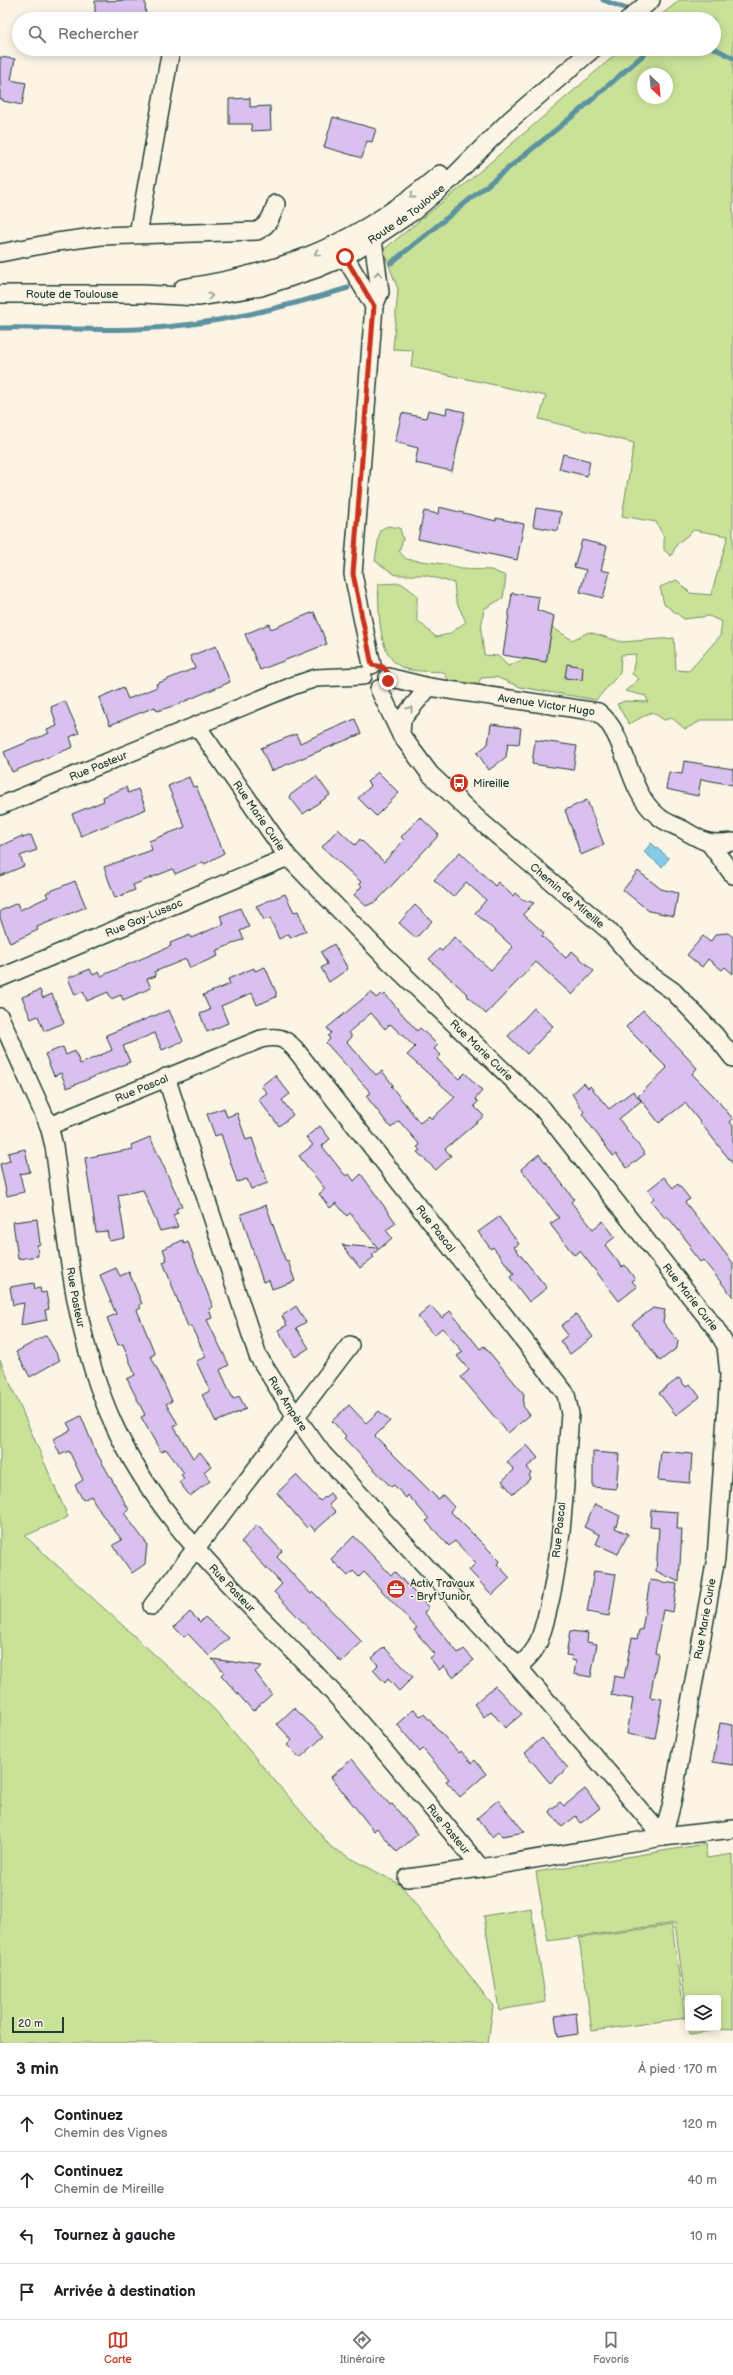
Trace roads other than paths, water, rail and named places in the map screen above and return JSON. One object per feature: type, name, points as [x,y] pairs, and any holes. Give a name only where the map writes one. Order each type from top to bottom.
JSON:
[{"type":"street","points":[[637,12],[652,0]]},
{"type":"street","points":[[138,234],[170,56]]},
{"type":"street","name":"Route de Toulouse","points":[[0,294],[143,294],[198,297],[231,294],[292,279],[345,257],[370,242],[414,211],[510,120],[586,56]]},
{"type":"street","name":"Route de Toulouse","points":[[143,294],[243,277],[305,258],[352,237],[402,203],[460,156],[510,120]]},
{"type":"street","points":[[0,253],[57,242],[138,234],[257,231],[265,227],[272,218],[276,204]]},
{"type":"street","points":[[196,726],[295,685],[316,678],[368,671],[383,667],[384,683],[368,687],[368,671],[353,574],[374,306],[380,292],[377,262],[370,242],[352,237],[345,257],[374,306]]},
{"type":"street","name":"Avenue Victor Hugo","points":[[384,683],[429,687],[598,712],[606,718],[612,728],[636,786],[645,802],[658,817],[710,844]]},
{"type":"street","name":"Chemin de Mireille","points":[[384,683],[401,735],[421,764],[436,780],[485,825],[608,930],[643,970],[673,991],[715,1035],[733,1058]]},
{"type":"street","points":[[401,735],[402,719],[429,687]]},
{"type":"street","name":"Rue Pasteur","points":[[0,806],[196,726]]},
{"type":"street","name":"Rue Marie Curie","points":[[196,726],[288,857],[384,956],[542,1108],[716,1329],[726,1346],[729,1375],[716,1558],[672,1803],[663,1837]]},
{"type":"street","points":[[710,844],[733,842]]},
{"type":"street","points":[[710,844],[733,875]]},
{"type":"street","name":"Rue Gay-Lussac","points":[[0,978],[288,857]]},
{"type":"street","name":"Rue Pasteur","points":[[0,1017],[49,1126],[54,1146],[80,1321],[91,1366],[115,1427],[130,1454],[164,1507],[194,1548],[328,1687],[481,1868]]},
{"type":"street","name":"Rue Pascal","points":[[49,1126],[261,1039],[275,1036],[286,1040],[566,1394],[570,1414],[553,1579],[540,1639],[530,1656],[518,1667]]},
{"type":"street","name":"Rue Ampère","points":[[166,1077],[258,1356],[296,1417],[322,1453],[518,1667]]},
{"type":"street","points":[[152,1606],[194,1548],[350,1345]]},
{"type":"street","points":[[518,1667],[663,1837]]},
{"type":"street","points":[[407,1878],[481,1868],[663,1837],[733,1829]]},
{"type":"water","points":[[651,843],[669,858],[662,867],[644,852]]},
{"type":"waterway","points":[[603,0],[632,11]]},
{"type":"waterway","points":[[721,52],[733,58]]},
{"type":"waterway","points":[[391,263],[579,111],[642,56]]},
{"type":"waterway","points":[[0,328],[137,329],[191,324],[244,315],[296,303],[348,288]]},
{"type":"place","name":"Mireille","points":[[459,783]]},
{"type":"place","name":"Activ Travaux - Bryf Junior","points":[[396,1589]]}]
